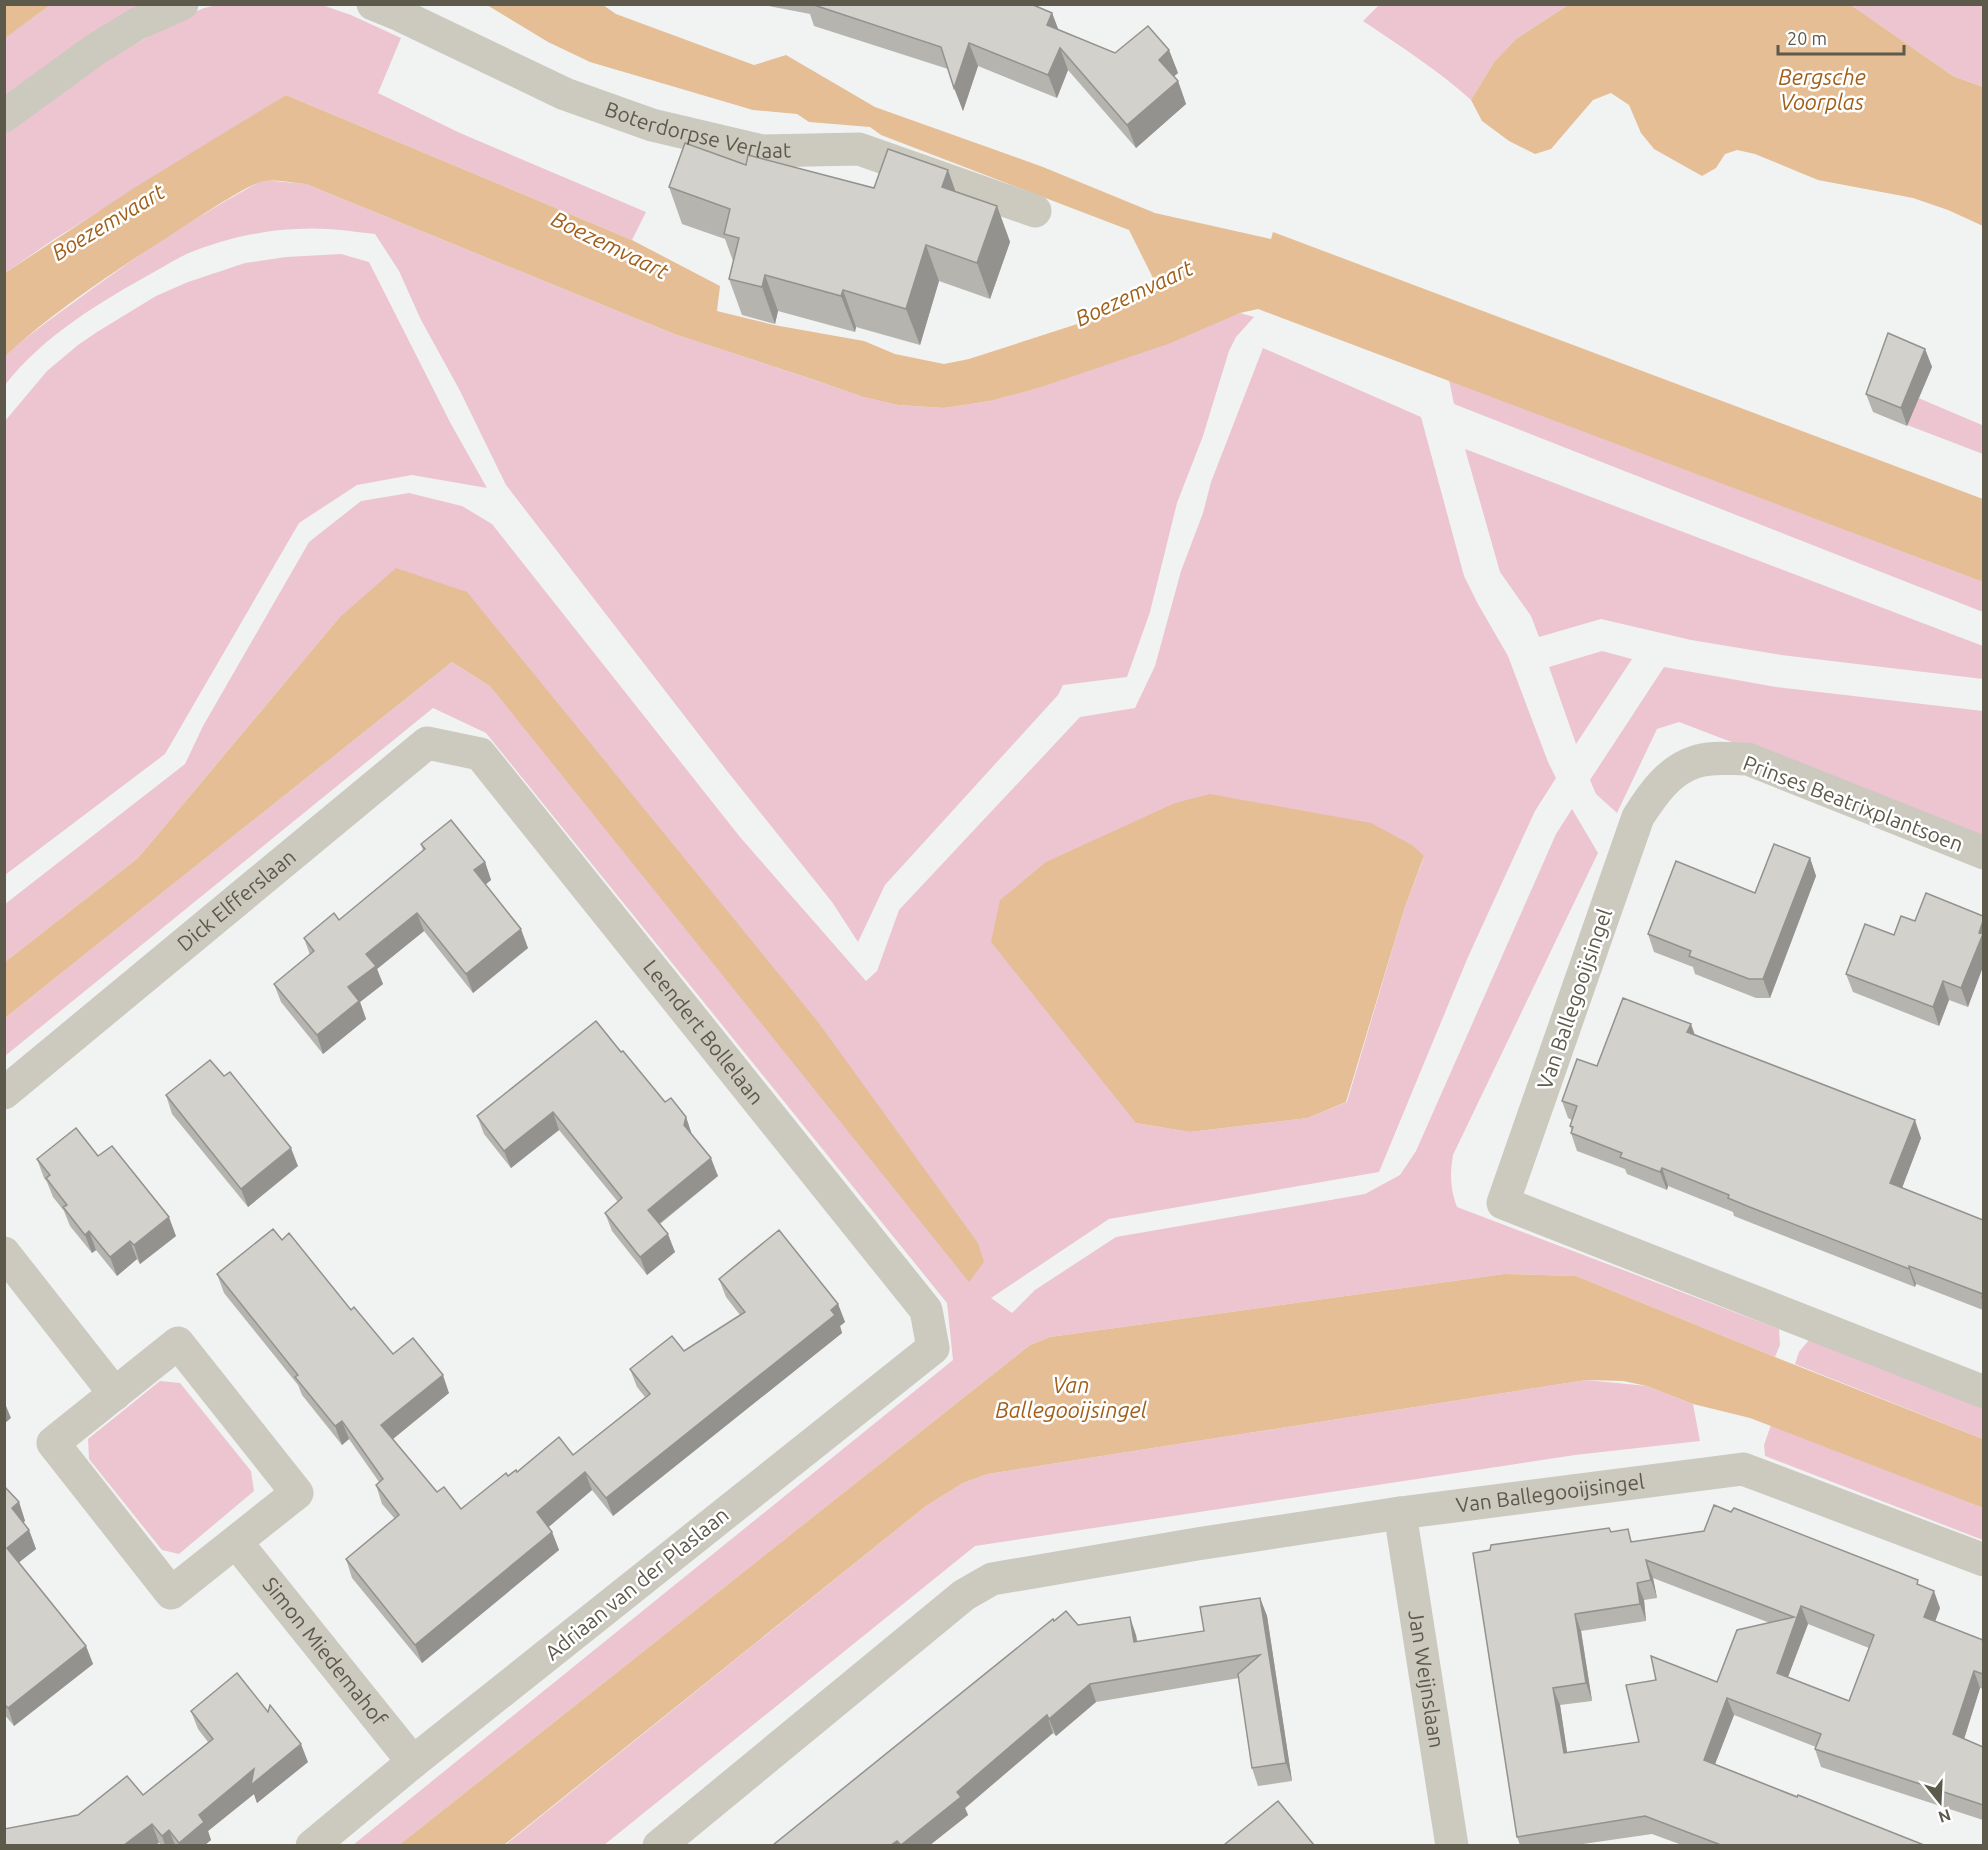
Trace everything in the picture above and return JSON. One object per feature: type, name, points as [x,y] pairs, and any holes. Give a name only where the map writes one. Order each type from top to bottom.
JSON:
[{"type":"street","points":[[4,116],[96,49],[137,24],[182,4]]},
{"type":"street","name":"Boterdorpse Verlaat","points":[[373,4],[565,94],[652,125],[762,151],[859,149],[1035,211]]},
{"type":"street","name":"Dick Elfferslaan","points":[[4,1093],[427,743],[480,754]]},
{"type":"street","name":"Leendert Bollelaan","points":[[480,754],[926,1310]]},
{"type":"street","name":"Prinses Beatrixplantsoen","points":[[1638,817],[1653,793],[1672,775],[1695,762],[1748,759],[1983,853]]},
{"type":"street","name":"Van Ballegooijsingel","points":[[1638,817],[1503,1203],[1983,1392]]},
{"type":"street","points":[[4,1253],[115,1394]]},
{"type":"street","name":"Adriaan van der Plaslaan","points":[[312,1845],[933,1348],[926,1310]]},
{"type":"street","points":[[178,1344],[297,1493],[236,1542],[171,1593],[53,1443],[178,1344]]},
{"type":"street","name":"Van Ballegooijsingel","points":[[659,1845],[964,1595],[992,1579],[1197,1544],[1400,1513],[1743,1469],[1983,1560]]},
{"type":"street","name":"Jan Weijnslaan","points":[[1400,1513],[1452,1845]]},
{"type":"street","name":"Simon Miedemahof","points":[[236,1542],[413,1762]]},
{"type":"shaded area","points":[[221,4],[322,5],[351,15],[401,38],[378,93],[460,133],[646,212],[632,240],[286,95],[53,240],[5,273],[4,126],[46,95],[183,17]]},
{"type":"shaded area","points":[[50,5],[144,5],[5,100],[4,38]]},
{"type":"shaded area","points":[[1379,5],[1568,5],[1516,39],[1494,62],[1471,100],[1432,68],[1363,21]]},
{"type":"shaded area","points":[[1846,5],[1983,5],[1983,87],[1953,76],[1854,7]]},
{"type":"shaded area","points":[[263,180],[306,184],[674,334],[863,397],[898,405],[944,408],[990,401],[1032,390],[1240,313],[1254,317],[1236,337],[1229,351],[1203,436],[1177,503],[1150,612],[1127,677],[1063,685],[1058,695],[885,885],[858,942],[832,902],[727,771],[506,485],[459,389],[421,320],[399,271],[375,234],[326,229],[284,230],[231,239],[189,253],[113,295],[74,321],[37,351],[5,385],[4,356],[22,341],[145,252],[215,207]]},
{"type":"shaded area","points":[[341,254],[369,262],[451,424],[487,488],[412,475],[357,485],[299,523],[165,754],[5,875],[5,421],[47,371],[78,345],[156,296],[188,282],[245,263],[286,257]]},
{"type":"shaded area","points":[[1263,348],[1421,417],[1464,576],[1508,656],[1556,778],[1535,811],[1468,957],[1379,1172],[1109,1219],[991,1298],[1012,1313],[1035,1290],[1116,1237],[1365,1194],[1400,1175],[1416,1151],[1556,834],[1572,809],[1598,853],[1453,1155],[1451,1181],[1457,1207],[1779,1329],[1780,1345],[1775,1357],[1576,1276],[1504,1274],[1050,1337],[1030,1345],[399,1845],[353,1845],[953,1360],[947,1303],[486,733],[433,708],[5,1056],[5,1018],[452,662],[491,687],[467,592],[339,618],[138,858],[5,962],[5,904],[185,764],[203,726],[309,542],[361,501],[409,493],[462,506],[492,524],[740,837],[866,981],[877,971],[899,910],[1080,717],[1135,708],[1155,666],[1181,571],[1203,513],[1211,482]],"holes":[[[1424,857],[1405,907],[1347,1102],[1308,1118],[1190,1132],[1136,1123]]]},
{"type":"shaded area","points":[[1449,380],[1983,582],[1983,612],[1454,404]]},
{"type":"shaded area","points":[[1909,394],[1982,425],[1983,423],[1983,454],[1881,415]]},
{"type":"shaded area","points":[[1465,449],[1983,646],[1983,679],[1781,655],[1691,640],[1601,619],[1539,637],[1531,616],[1500,572]]},
{"type":"shaded area","points":[[1602,651],[1632,659],[1576,744],[1549,667]]},
{"type":"shaded area","points":[[1664,667],[1776,687],[1983,711],[1983,838],[1679,722],[1657,729],[1617,813],[1596,794],[1590,780]]},
{"type":"shaded area","points":[[1809,1340],[1983,1408],[1983,1439],[1795,1364],[1799,1352]]},
{"type":"shaded area","points":[[1586,1380],[1647,1386],[1693,1404],[1700,1441],[1575,1455],[975,1546],[604,1845],[504,1846],[926,1506],[963,1483],[988,1474]]},
{"type":"shaded area","points":[[160,1381],[180,1383],[251,1471],[254,1491],[179,1554],[162,1550],[89,1459],[88,1439]]},
{"type":"shaded area","points":[[1771,1425],[1983,1508],[1983,1540],[1765,1456],[1764,1445]]},
{"type":"water","points":[[5,4],[50,4],[50,5],[5,38]]},
{"type":"water","name":"Bergsche Voorplas","points":[[1846,4],[1854,7],[1953,76],[1983,87],[1983,226],[1948,210],[1913,198],[1818,180],[1755,154],[1737,150],[1725,154],[1716,168],[1702,176],[1654,149],[1641,133],[1629,105],[1611,93],[1593,100],[1551,149],[1535,154],[1509,141],[1482,121],[1471,100],[1494,62],[1516,39],[1568,5]]},
{"type":"water","name":"Boezemvaart","points":[[487,5],[603,5],[616,14],[754,65],[786,55],[875,107],[1043,167],[1155,213],[1271,239],[1273,232],[1983,499],[1983,582],[1258,309],[1240,313],[1168,344],[1032,390],[990,401],[944,408],[898,405],[863,397],[674,334],[306,184],[286,181],[259,183],[221,203],[98,283],[50,318],[5,356],[5,273],[134,188],[286,95],[632,240],[720,286],[717,311],[774,325],[864,341],[895,354],[944,364],[969,359],[1099,317],[1159,290],[1129,230],[881,135],[870,127],[809,122],[797,114],[753,110],[590,62],[548,42]]},
{"type":"water","points":[[396,568],[467,592],[818,1022],[978,1243],[984,1262],[969,1282],[491,687],[452,662],[5,1018],[5,962],[138,858],[339,618]]},
{"type":"water","points":[[1210,794],[1371,823],[1412,845],[1424,856],[1405,907],[1346,1102],[1308,1118],[1190,1132],[1136,1123],[991,942],[1000,900],[1046,862],[1175,803]]},
{"type":"water","name":"Van Ballegooijsingel","points":[[1504,1274],[1576,1276],[1983,1439],[1983,1508],[1750,1418],[1693,1404],[1647,1386],[1623,1381],[1586,1380],[988,1474],[963,1483],[926,1506],[504,1845],[399,1845],[1030,1345],[1050,1337]]},
{"type":"building","points":[[811,4],[1031,4],[1052,13],[1047,25],[1115,53],[1148,26],[1169,50],[1159,60],[1178,81],[1127,125],[1060,48],[1048,75],[969,43],[954,88],[941,47]]},
{"type":"building","points":[[685,143],[746,165],[748,155],[874,188],[888,149],[948,170],[942,187],[997,206],[977,263],[926,245],[906,309],[843,290],[841,296],[765,275],[762,287],[729,279],[739,238],[724,234],[730,209],[669,187]]},
{"type":"building","points":[[1888,333],[1925,349],[1901,408],[1866,394]]},
{"type":"building","points":[[451,820],[485,862],[474,870],[521,929],[466,974],[417,913],[366,954],[376,966],[348,987],[359,1001],[317,1035],[274,984],[314,951],[304,938],[334,913],[339,920],[425,849],[421,844]]},
{"type":"building","points":[[1774,844],[1810,858],[1763,979],[1749,979],[1689,956],[1691,951],[1648,934],[1676,861],[1755,893]]},
{"type":"building","points":[[1926,893],[1983,916],[1979,933],[1983,934],[1961,988],[1943,981],[1933,1007],[1846,974],[1865,924],[1894,935],[1901,916],[1915,921]]},
{"type":"building","points":[[1623,998],[1691,1024],[1687,1032],[1915,1120],[1890,1183],[1983,1220],[1983,1294],[1909,1266],[1909,1269],[1747,1206],[1728,1198],[1729,1195],[1662,1168],[1660,1172],[1620,1157],[1622,1153],[1571,1133],[1573,1127],[1570,1126],[1577,1106],[1562,1101],[1577,1059],[1597,1066]]},
{"type":"building","points":[[596,1021],[665,1102],[671,1098],[686,1117],[684,1125],[711,1158],[648,1210],[668,1234],[640,1257],[605,1213],[622,1198],[553,1112],[504,1151],[477,1116]]},
{"type":"building","points":[[210,1060],[224,1076],[230,1072],[291,1148],[241,1189],[166,1095]]},
{"type":"building","points":[[76,1128],[98,1156],[112,1146],[169,1217],[134,1245],[130,1241],[110,1257],[89,1231],[85,1235],[63,1207],[67,1205],[46,1178],[50,1175],[37,1159]]},
{"type":"building","points":[[273,1229],[282,1240],[289,1233],[351,1310],[354,1307],[393,1354],[413,1338],[443,1375],[381,1425],[437,1492],[444,1487],[461,1509],[506,1473],[508,1476],[516,1470],[517,1472],[559,1437],[573,1455],[650,1394],[630,1369],[672,1336],[684,1351],[745,1312],[719,1279],[779,1230],[838,1304],[831,1310],[835,1315],[606,1498],[585,1472],[537,1512],[552,1532],[415,1645],[346,1559],[399,1515],[376,1485],[383,1479],[342,1421],[335,1426],[295,1377],[298,1375],[217,1274]]},
{"type":"building","points":[[4,1486],[19,1502],[12,1508],[29,1530],[7,1548],[86,1646],[8,1708],[4,1704]]},
{"type":"building","points":[[1714,1505],[1731,1512],[1734,1508],[1918,1580],[1917,1584],[1934,1591],[1924,1617],[1983,1640],[1983,1674],[1974,1671],[1953,1734],[1983,1747],[1983,1805],[1815,1749],[1821,1734],[1727,1698],[1704,1760],[1924,1845],[1721,1845],[1645,1816],[1517,1837],[1473,1553],[1490,1550],[1491,1545],[1609,1528],[1611,1532],[1628,1529],[1631,1542],[1704,1531]],"holes":[[[1646,1560],[1794,1617],[1737,1630],[1717,1682],[1651,1656],[1656,1680],[1626,1685],[1639,1742],[1564,1753],[1553,1688],[1586,1683],[1575,1614],[1640,1604],[1637,1583],[1651,1580]],[[1801,1606],[1874,1635],[1849,1701],[1777,1673]]]},
{"type":"building","points":[[1260,1598],[1286,1763],[1252,1768],[1238,1674],[1260,1655],[1090,1684],[1049,1719],[1047,1715],[957,1792],[961,1797],[901,1845],[897,1841],[891,1845],[773,1845],[1053,1619],[1054,1621],[1066,1611],[1078,1625],[1130,1617],[1134,1642],[1204,1631],[1200,1607]]},
{"type":"building","points":[[237,1673],[268,1712],[270,1705],[301,1744],[251,1785],[254,1769],[199,1815],[204,1822],[179,1843],[169,1830],[162,1836],[152,1824],[124,1845],[4,1845],[4,1829],[78,1815],[127,1776],[143,1795],[213,1739],[191,1711]]},
{"type":"building","points":[[1278,1801],[1314,1845],[1224,1845]]}]
